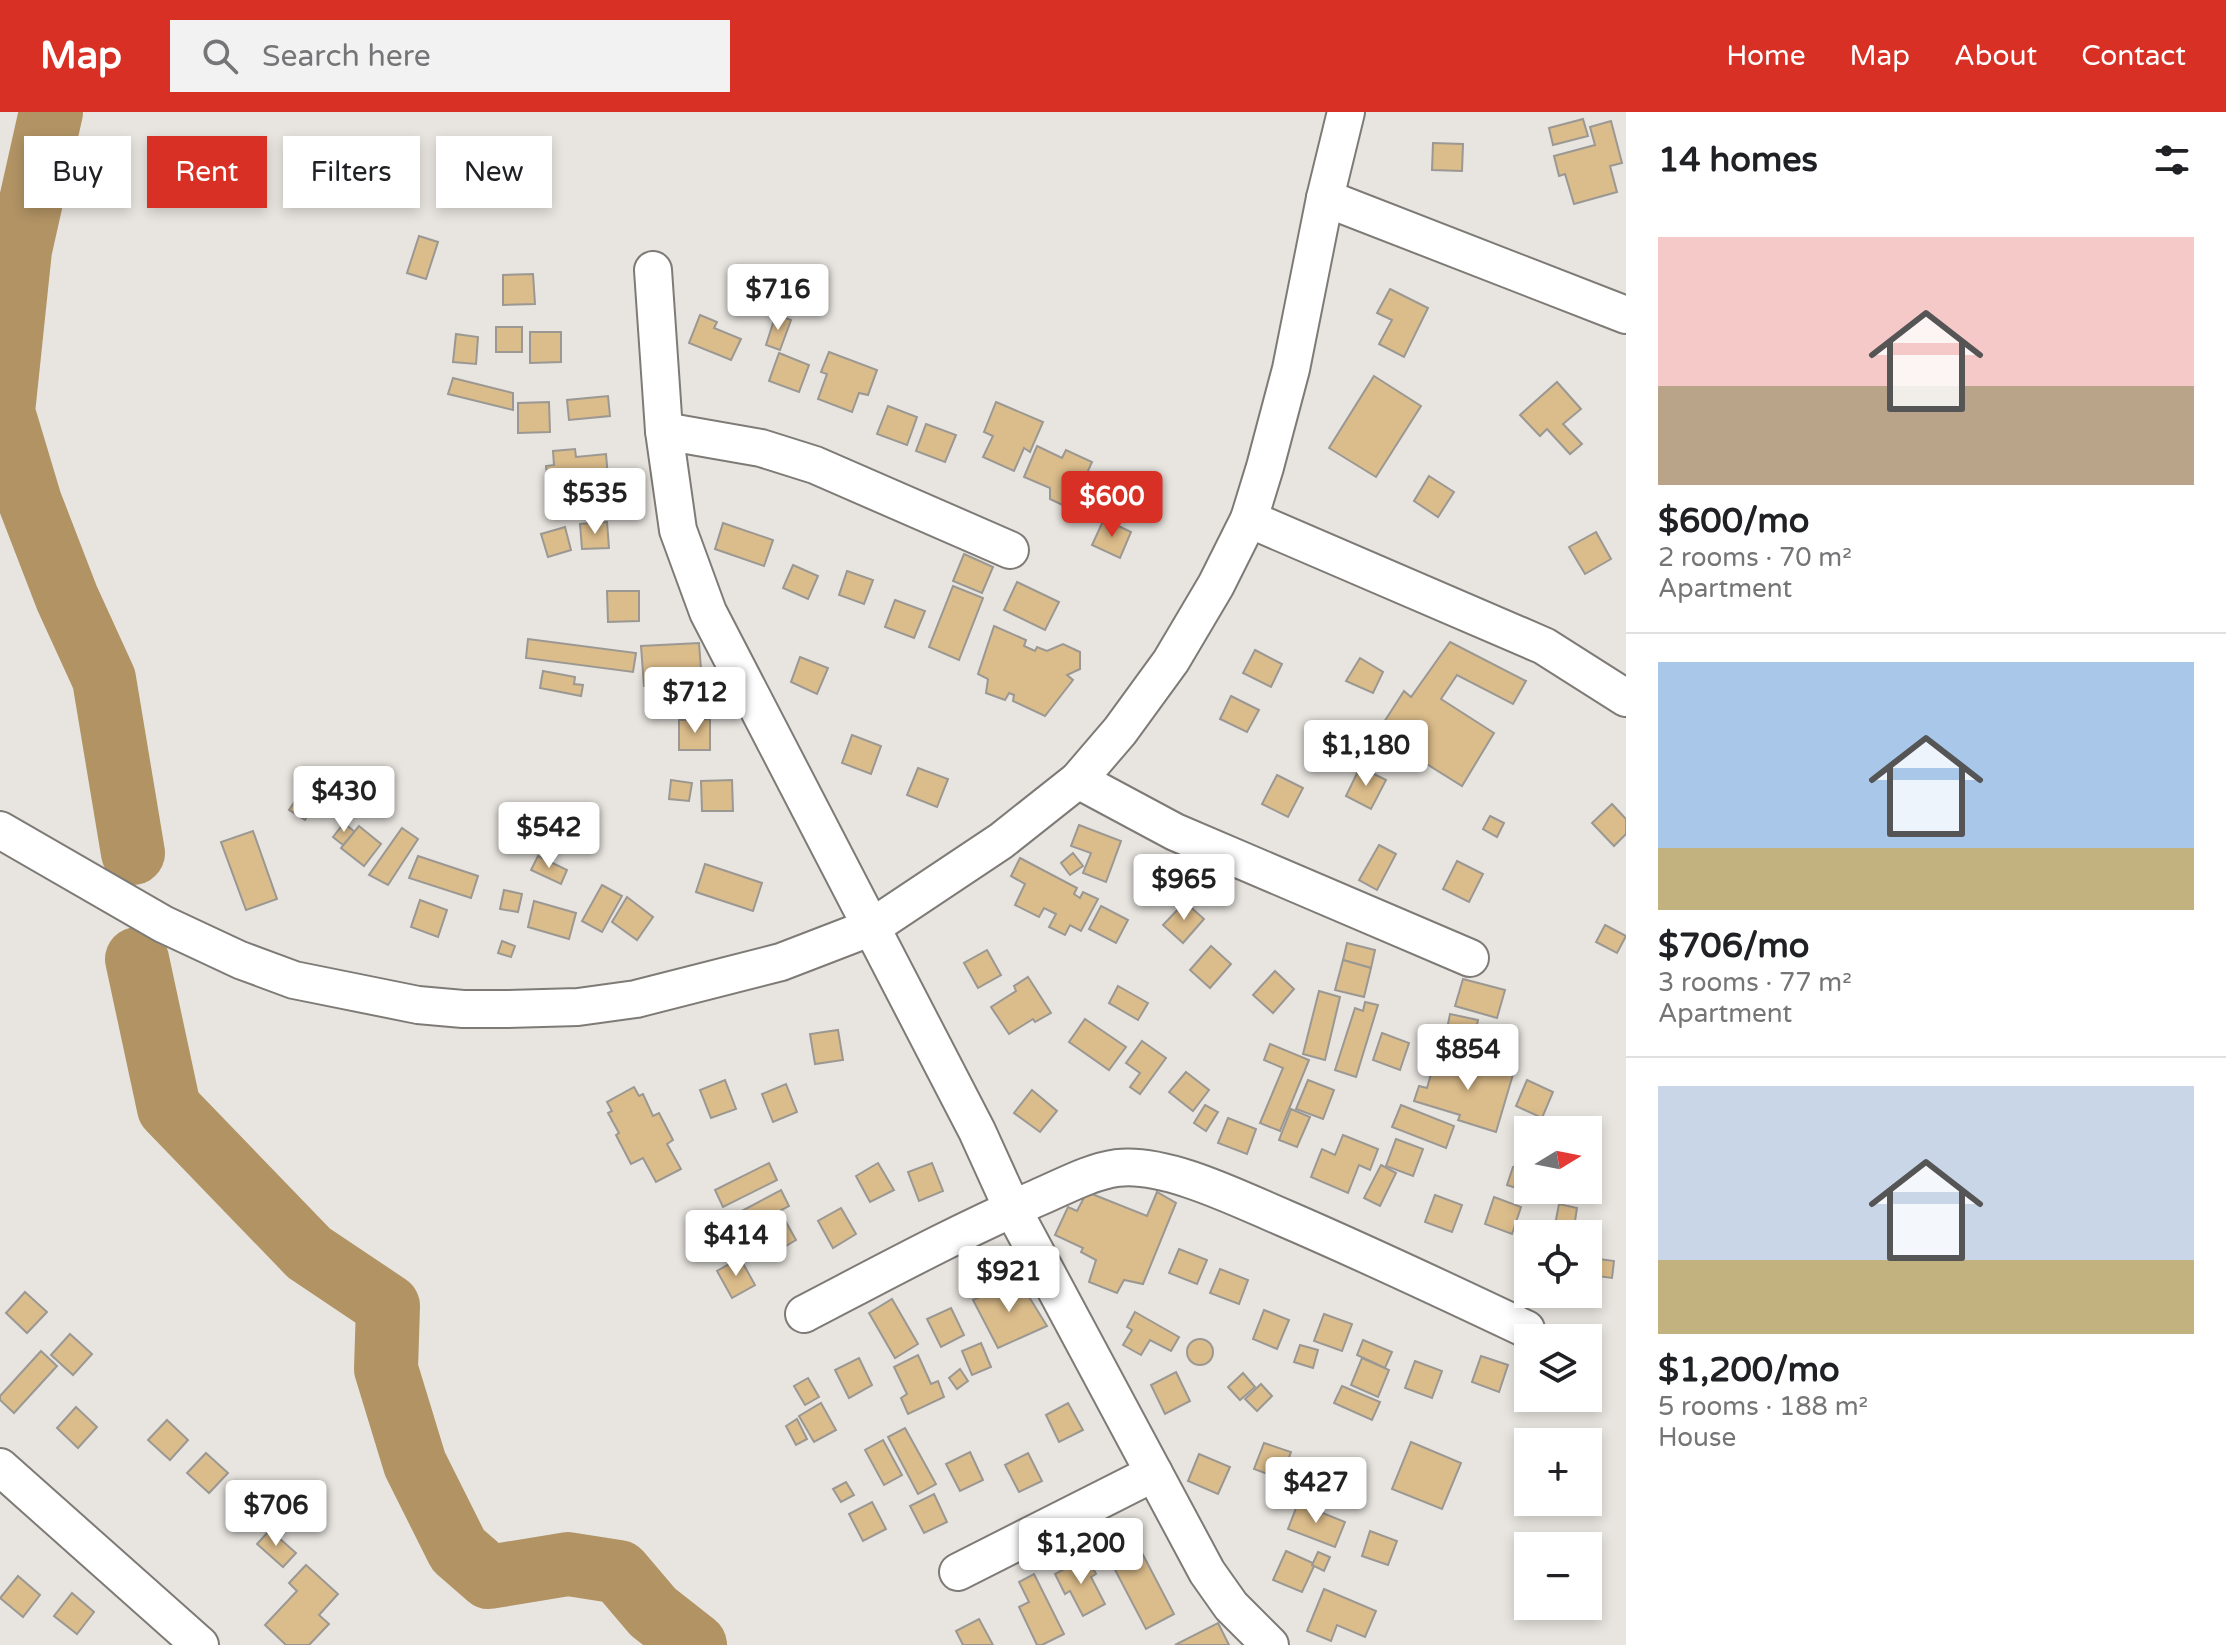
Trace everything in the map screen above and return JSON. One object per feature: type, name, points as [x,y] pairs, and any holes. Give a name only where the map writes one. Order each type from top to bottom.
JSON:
[{"type":"street","points":[[0,830],[163,924],[240,960],[294,980],[418,1005],[506,1009],[578,1007],[636,999],[781,962],[872,927],[1001,841],[1078,780],[1120,731],[1171,661],[1216,585],[1249,519],[1291,369],[1325,198],[1346,112]]},
{"type":"street","points":[[1325,198],[1626,315]]},
{"type":"street","points":[[653,270],[664,431],[678,530],[708,612],[977,1131],[1012,1208],[1207,1572],[1231,1606],[1270,1645]]},
{"type":"street","points":[[664,431],[761,448],[815,465],[1010,550]]},
{"type":"street","points":[[1249,519],[1544,646],[1626,698]]},
{"type":"street","points":[[1078,780],[1175,832],[1470,958]]},
{"type":"street","points":[[804,1314],[1012,1208],[1090,1175],[1115,1168],[1137,1167],[1220,1191],[1515,1324]]},
{"type":"street","points":[[0,1467],[200,1645]]},
{"type":"street","points":[[958,1572],[1154,1473]]},
{"type":"building","points":[[1583,119],[1588,136],[1553,145],[1549,128]]},
{"type":"building","points":[[1611,121],[1622,163],[1610,166],[1617,192],[1574,204],[1565,174],[1559,176],[1554,156],[1595,145],[1590,127]]},
{"type":"building","points":[[1433,143],[1463,144],[1462,171],[1432,170]]},
{"type":"building","points":[[419,236],[438,242],[426,279],[407,273]]},
{"type":"building","points":[[533,274],[535,304],[503,305],[503,275]]},
{"type":"building","points":[[1390,289],[1428,308],[1404,357],[1379,344],[1392,320],[1377,313]]},
{"type":"building","points":[[776,314],[791,320],[780,350],[766,345]]},
{"type":"building","points":[[700,315],[717,322],[714,328],[741,339],[731,360],[689,343]]},
{"type":"building","points":[[496,327],[522,327],[522,352],[496,352]]},
{"type":"building","points":[[530,332],[561,332],[561,362],[530,363]]},
{"type":"building","points":[[456,334],[478,337],[476,364],[453,362]]},
{"type":"building","points":[[829,352],[877,370],[868,395],[859,393],[852,412],[818,399],[827,374],[821,372]]},
{"type":"building","points":[[779,353],[809,365],[799,392],[769,381]]},
{"type":"building","points":[[1374,376],[1421,406],[1376,477],[1329,448]]},
{"type":"building","points":[[453,378],[513,393],[513,410],[448,394]]},
{"type":"building","points":[[1557,382],[1581,409],[1563,424],[1582,444],[1570,454],[1547,429],[1540,436],[1520,415]]},
{"type":"building","points":[[608,396],[610,416],[569,420],[567,400]]},
{"type":"building","points":[[549,402],[550,432],[518,433],[518,403]]},
{"type":"building","points":[[996,402],[1043,422],[1030,452],[1024,448],[1014,471],[983,457],[993,436],[984,432]]},
{"type":"building","points":[[888,406],[917,417],[907,445],[877,434]]},
{"type":"building","points":[[926,424],[956,435],[945,462],[916,451]]},
{"type":"building","points":[[1037,446],[1062,458],[1066,450],[1092,462],[1071,509],[1050,499],[1050,488],[1024,477]]},
{"type":"building","points":[[575,449],[576,457],[606,454],[609,489],[549,494],[546,466],[554,465],[553,451]]},
{"type":"building","points":[[1429,476],[1454,492],[1438,517],[1414,501]]},
{"type":"building","points":[[1116,489],[1129,497],[1121,512],[1107,503]]},
{"type":"building","points":[[1104,519],[1131,532],[1120,558],[1092,545]]},
{"type":"building","points":[[607,522],[609,548],[582,549],[580,524]]},
{"type":"building","points":[[723,523],[773,540],[764,566],[715,549]]},
{"type":"building","points":[[565,527],[571,550],[548,557],[541,534]]},
{"type":"building","points":[[1596,532],[1611,559],[1585,574],[1569,547]]},
{"type":"building","points":[[964,554],[993,567],[982,593],[953,581]]},
{"type":"building","points":[[793,565],[818,576],[808,599],[783,588]]},
{"type":"building","points":[[847,571],[873,580],[864,604],[839,595]]},
{"type":"building","points":[[1017,582],[1059,602],[1045,630],[1004,610]]},
{"type":"building","points":[[953,586],[983,598],[959,660],[929,647]]},
{"type":"building","points":[[607,591],[639,591],[639,621],[608,622]]},
{"type":"building","points":[[895,600],[925,611],[914,638],[885,627]]},
{"type":"building","points":[[994,626],[1026,640],[1024,646],[1035,651],[1037,647],[1047,651],[1063,644],[1080,652],[1080,669],[1067,675],[1073,680],[1045,716],[1013,701],[1014,695],[1009,693],[1005,700],[986,693],[988,679],[978,674]]},
{"type":"building","points":[[528,639],[636,653],[633,672],[526,658]]},
{"type":"building","points":[[1450,642],[1526,681],[1513,704],[1457,675],[1441,699],[1494,733],[1462,786],[1377,733],[1404,691],[1411,697]]},
{"type":"building","points":[[699,643],[702,682],[644,686],[641,646]]},
{"type":"building","points":[[1255,650],[1282,664],[1271,687],[1243,673]]},
{"type":"building","points":[[800,657],[828,668],[817,694],[791,682]]},
{"type":"building","points":[[1360,658],[1383,672],[1373,693],[1346,681]]},
{"type":"building","points":[[543,671],[575,677],[574,684],[583,685],[581,696],[540,688]]},
{"type":"building","points":[[1231,696],[1259,710],[1247,732],[1220,719]]},
{"type":"building","points":[[710,719],[710,750],[679,750],[679,720]]},
{"type":"building","points":[[852,735],[881,746],[871,774],[842,763]]},
{"type":"building","points":[[1360,767],[1386,780],[1371,809],[1346,796]]},
{"type":"building","points":[[918,768],[948,779],[937,807],[907,795]]},
{"type":"building","points":[[1277,775],[1303,788],[1288,817],[1262,804]]},
{"type":"building","points":[[671,780],[692,783],[689,801],[669,799]]},
{"type":"building","points":[[732,780],[733,811],[702,811],[701,781]]},
{"type":"building","points":[[300,794],[315,805],[305,820],[289,810]]},
{"type":"building","points":[[1612,804],[1626,819],[1626,834],[1614,846],[1592,823]]},
{"type":"building","points":[[1490,816],[1504,823],[1497,837],[1483,829]]},
{"type":"building","points":[[344,823],[355,832],[343,845],[333,837]]},
{"type":"building","points":[[1079,825],[1121,841],[1106,882],[1083,873],[1091,853],[1071,846]]},
{"type":"building","points":[[359,826],[381,844],[364,866],[341,848]]},
{"type":"building","points":[[402,828],[418,839],[388,885],[369,875]]},
{"type":"building","points":[[253,831],[277,899],[246,910],[221,842]]},
{"type":"building","points":[[1379,845],[1396,854],[1377,890],[1359,880]]},
{"type":"building","points":[[1073,853],[1083,866],[1070,875],[1061,863]]},
{"type":"building","points":[[418,856],[478,876],[471,898],[409,878]]},
{"type":"building","points":[[538,856],[567,870],[561,884],[531,870]]},
{"type":"building","points":[[1020,858],[1077,888],[1074,894],[1080,898],[1083,892],[1098,899],[1081,931],[1070,925],[1065,935],[1049,927],[1056,914],[1044,908],[1039,917],[1015,905],[1025,884],[1011,876]]},
{"type":"building","points":[[1457,861],[1483,874],[1469,902],[1443,889]]},
{"type":"building","points":[[705,864],[762,883],[753,911],[696,892]]},
{"type":"building","points":[[602,885],[622,896],[602,932],[582,921]]},
{"type":"building","points":[[504,890],[522,894],[518,912],[500,909]]},
{"type":"building","points":[[627,897],[653,917],[637,940],[612,922]]},
{"type":"building","points":[[420,900],[447,910],[438,937],[411,927]]},
{"type":"building","points":[[534,901],[576,913],[569,939],[528,927]]},
{"type":"building","points":[[1185,902],[1204,919],[1183,943],[1163,925]]},
{"type":"building","points":[[1101,906],[1128,920],[1116,943],[1089,929]]},
{"type":"building","points":[[1605,925],[1626,936],[1617,953],[1596,942]]},
{"type":"building","points":[[502,941],[515,946],[511,957],[498,953]]},
{"type":"building","points":[[1347,943],[1375,950],[1371,968],[1343,960]]},
{"type":"building","points":[[1211,946],[1231,964],[1210,988],[1190,970]]},
{"type":"building","points":[[987,950],[1001,975],[978,988],[964,963]]},
{"type":"building","points":[[1343,960],[1371,968],[1364,997],[1335,990]]},
{"type":"building","points":[[1275,971],[1294,989],[1273,1013],[1253,995]]},
{"type":"building","points":[[1028,977],[1051,1013],[1035,1022],[1033,1019],[1009,1034],[991,1007],[1016,991],[1014,986]]},
{"type":"building","points":[[1463,979],[1505,990],[1497,1018],[1455,1006]]},
{"type":"building","points":[[1118,986],[1148,1003],[1138,1020],[1109,1003]]},
{"type":"building","points":[[1319,991],[1340,997],[1325,1060],[1303,1054]]},
{"type":"building","points":[[1365,1002],[1378,1005],[1356,1077],[1335,1070],[1355,1008],[1363,1011]]},
{"type":"building","points":[[1450,1014],[1478,1020],[1471,1050],[1444,1044]]},
{"type":"building","points":[[1085,1019],[1126,1047],[1109,1070],[1069,1042]]},
{"type":"building","points":[[838,1030],[843,1060],[815,1064],[810,1034]]},
{"type":"building","points":[[1382,1033],[1409,1043],[1400,1070],[1373,1060]]},
{"type":"building","points":[[1142,1041],[1166,1058],[1140,1094],[1130,1087],[1140,1073],[1126,1063]]},
{"type":"building","points":[[1270,1044],[1309,1060],[1280,1131],[1260,1123],[1283,1068],[1264,1060]]},
{"type":"building","points":[[1436,1057],[1475,1069],[1478,1060],[1514,1071],[1496,1132],[1458,1120],[1460,1115],[1414,1101],[1419,1086],[1427,1088]]},
{"type":"building","points":[[1186,1072],[1209,1090],[1193,1111],[1169,1092]]},
{"type":"building","points":[[725,1080],[736,1109],[711,1118],[700,1090]]},
{"type":"building","points":[[1308,1080],[1334,1090],[1323,1119],[1296,1109]]},
{"type":"building","points":[[1527,1080],[1553,1092],[1543,1116],[1516,1106]]},
{"type":"building","points":[[786,1084],[797,1112],[773,1122],[762,1094]]},
{"type":"building","points":[[634,1087],[639,1096],[643,1094],[653,1116],[659,1113],[673,1140],[667,1144],[681,1169],[656,1182],[643,1158],[631,1164],[608,1113],[612,1111],[607,1102]]},
{"type":"building","points":[[1032,1090],[1057,1111],[1040,1132],[1014,1113]]},
{"type":"building","points":[[1205,1105],[1218,1112],[1206,1131],[1194,1123]]},
{"type":"building","points":[[1401,1105],[1454,1126],[1446,1148],[1392,1127]]},
{"type":"building","points":[[1291,1109],[1310,1117],[1297,1147],[1279,1140]]},
{"type":"building","points":[[1228,1118],[1256,1129],[1247,1154],[1218,1143]]},
{"type":"building","points":[[1343,1135],[1378,1149],[1370,1170],[1359,1165],[1348,1193],[1311,1177],[1322,1149],[1335,1155]]},
{"type":"building","points":[[1396,1139],[1423,1149],[1413,1176],[1386,1166]]},
{"type":"building","points":[[769,1163],[777,1180],[723,1207],[715,1190]]},
{"type":"building","points":[[878,1163],[894,1190],[870,1202],[856,1176]]},
{"type":"building","points":[[932,1163],[943,1191],[919,1201],[908,1172]]},
{"type":"building","points":[[1381,1165],[1396,1173],[1380,1206],[1364,1198]]},
{"type":"building","points":[[1513,1167],[1514,1167],[1514,1187],[1507,1185]]},
{"type":"building","points":[[781,1190],[789,1206],[746,1229],[738,1213]]},
{"type":"building","points":[[1087,1192],[1147,1216],[1157,1192],[1176,1203],[1143,1284],[1124,1280],[1117,1293],[1089,1282],[1096,1260],[1081,1252],[1083,1248],[1055,1235],[1068,1207],[1077,1211]]},
{"type":"building","points":[[1435,1195],[1462,1205],[1452,1232],[1425,1222]]},
{"type":"building","points":[[1494,1197],[1521,1207],[1514,1220],[1512,1234],[1485,1224]]},
{"type":"building","points":[[1559,1204],[1577,1208],[1575,1220],[1556,1220]]},
{"type":"building","points":[[841,1208],[856,1234],[833,1248],[818,1221]]},
{"type":"building","points":[[781,1213],[796,1240],[774,1253],[759,1226]]},
{"type":"building","points":[[1179,1249],[1207,1260],[1197,1284],[1169,1273]]},
{"type":"building","points":[[740,1258],[755,1285],[732,1298],[717,1271]]},
{"type":"building","points":[[1602,1259],[1614,1261],[1612,1278],[1602,1277]]},
{"type":"building","points":[[1220,1269],[1248,1280],[1239,1304],[1210,1293]]},
{"type":"building","points":[[1018,1279],[1047,1326],[998,1348],[973,1300]]},
{"type":"building","points":[[25,1292],[47,1312],[27,1333],[6,1313]]},
{"type":"building","points":[[892,1299],[918,1344],[895,1358],[869,1313]]},
{"type":"building","points":[[951,1308],[964,1335],[941,1347],[927,1319]]},
{"type":"building","points":[[1264,1310],[1289,1320],[1277,1349],[1253,1339]]},
{"type":"building","points":[[1135,1312],[1179,1337],[1171,1351],[1150,1340],[1141,1355],[1123,1345],[1132,1330],[1127,1327]]},
{"type":"building","points":[[1324,1314],[1352,1324],[1342,1351],[1314,1341]]},
{"type":"building","points":[[70,1334],[92,1354],[73,1375],[51,1355]]},
{"type":"building","points":[[1200,1339],[1209,1343],[1213,1352],[1209,1361],[1200,1365],[1191,1361],[1187,1352],[1191,1343]]},
{"type":"building","points":[[1363,1340],[1392,1352],[1385,1368],[1357,1355]]},
{"type":"building","points":[[981,1343],[991,1367],[972,1375],[962,1351]]},
{"type":"building","points":[[1300,1345],[1318,1350],[1313,1368],[1294,1362]]},
{"type":"building","points":[[41,1351],[57,1366],[14,1413],[0,1400],[0,1396]]},
{"type":"building","points":[[918,1355],[931,1384],[938,1381],[944,1397],[908,1414],[901,1398],[907,1394],[894,1367]]},
{"type":"building","points":[[1481,1356],[1508,1365],[1499,1392],[1472,1382]]},
{"type":"building","points":[[859,1358],[872,1385],[849,1398],[835,1370]]},
{"type":"building","points":[[1362,1358],[1389,1370],[1378,1397],[1351,1385]]},
{"type":"building","points":[[1415,1361],[1442,1371],[1432,1398],[1405,1388]]},
{"type":"building","points":[[960,1369],[968,1381],[957,1389],[949,1378]]},
{"type":"building","points":[[1176,1372],[1190,1401],[1165,1414],[1151,1385]]},
{"type":"building","points":[[1243,1373],[1255,1387],[1240,1400],[1228,1387]]},
{"type":"building","points":[[808,1378],[819,1397],[805,1405],[794,1386]]},
{"type":"building","points":[[1261,1384],[1272,1396],[1257,1411],[1245,1399]]},
{"type":"building","points":[[1342,1386],[1380,1402],[1372,1420],[1334,1403]]},
{"type":"building","points":[[821,1403],[836,1430],[814,1442],[799,1416]]},
{"type":"building","points":[[1068,1403],[1083,1430],[1059,1442],[1046,1415]]},
{"type":"building","points":[[76,1407],[97,1427],[78,1448],[57,1428]]},
{"type":"building","points":[[797,1419],[807,1439],[796,1445],[786,1426]]},
{"type":"building","points":[[167,1420],[188,1440],[170,1460],[148,1440]]},
{"type":"building","points":[[905,1428],[936,1484],[918,1494],[888,1437]]},
{"type":"building","points":[[883,1440],[902,1475],[884,1485],[865,1450]]},
{"type":"building","points":[[1411,1442],[1461,1463],[1442,1509],[1392,1489]]},
{"type":"building","points":[[1264,1443],[1291,1452],[1281,1479],[1254,1469]]},
{"type":"building","points":[[970,1452],[983,1480],[960,1491],[946,1464]]},
{"type":"building","points":[[206,1453],[228,1473],[209,1493],[187,1473]]},
{"type":"building","points":[[1028,1453],[1042,1481],[1019,1492],[1005,1465]]},
{"type":"building","points":[[1199,1454],[1230,1467],[1218,1494],[1188,1481]]},
{"type":"building","points":[[1325,1465],[1352,1475],[1342,1502],[1315,1491]]},
{"type":"building","points":[[846,1482],[854,1495],[841,1502],[833,1489]]},
{"type":"building","points":[[934,1494],[947,1522],[924,1533],[910,1506]]},
{"type":"building","points":[[872,1502],[886,1529],[863,1541],[849,1514]]},
{"type":"building","points":[[1298,1503],[1345,1522],[1335,1547],[1288,1529]]},
{"type":"building","points":[[270,1530],[296,1553],[283,1567],[257,1544]]},
{"type":"building","points":[[1370,1531],[1397,1541],[1388,1565],[1362,1556]]},
{"type":"building","points":[[1141,1551],[1174,1614],[1146,1629],[1113,1566]]},
{"type":"building","points":[[1286,1551],[1315,1564],[1302,1592],[1273,1580]]},
{"type":"building","points":[[1318,1552],[1330,1557],[1324,1571],[1312,1565]]},
{"type":"building","points":[[1087,1557],[1096,1574],[1091,1577],[1105,1604],[1083,1616],[1070,1591],[1065,1594],[1055,1574]]},
{"type":"building","points":[[306,1565],[338,1594],[319,1615],[329,1624],[309,1645],[286,1645],[265,1625],[297,1591],[289,1583]]},
{"type":"building","points":[[1034,1574],[1064,1634],[1042,1645],[1037,1645],[1019,1607],[1029,1602],[1019,1582]]},
{"type":"building","points":[[18,1576],[40,1595],[23,1617],[0,1598]]},
{"type":"building","points":[[1324,1589],[1376,1611],[1365,1637],[1337,1625],[1331,1641],[1307,1631]]},
{"type":"building","points":[[72,1593],[94,1612],[77,1634],[54,1616]]},
{"type":"building","points":[[979,1619],[993,1645],[963,1645],[956,1631]]},
{"type":"building","points":[[1218,1623],[1229,1645],[1175,1645]]},
{"type":"waterway","points":[[51,112],[20,250],[3,412],[30,502],[67,598],[104,679],[133,853]]},
{"type":"waterway","points":[[137,959],[169,1108],[309,1253],[388,1306],[386,1369],[415,1464],[458,1550],[489,1577],[568,1564],[619,1572],[653,1612],[695,1645]]}]
